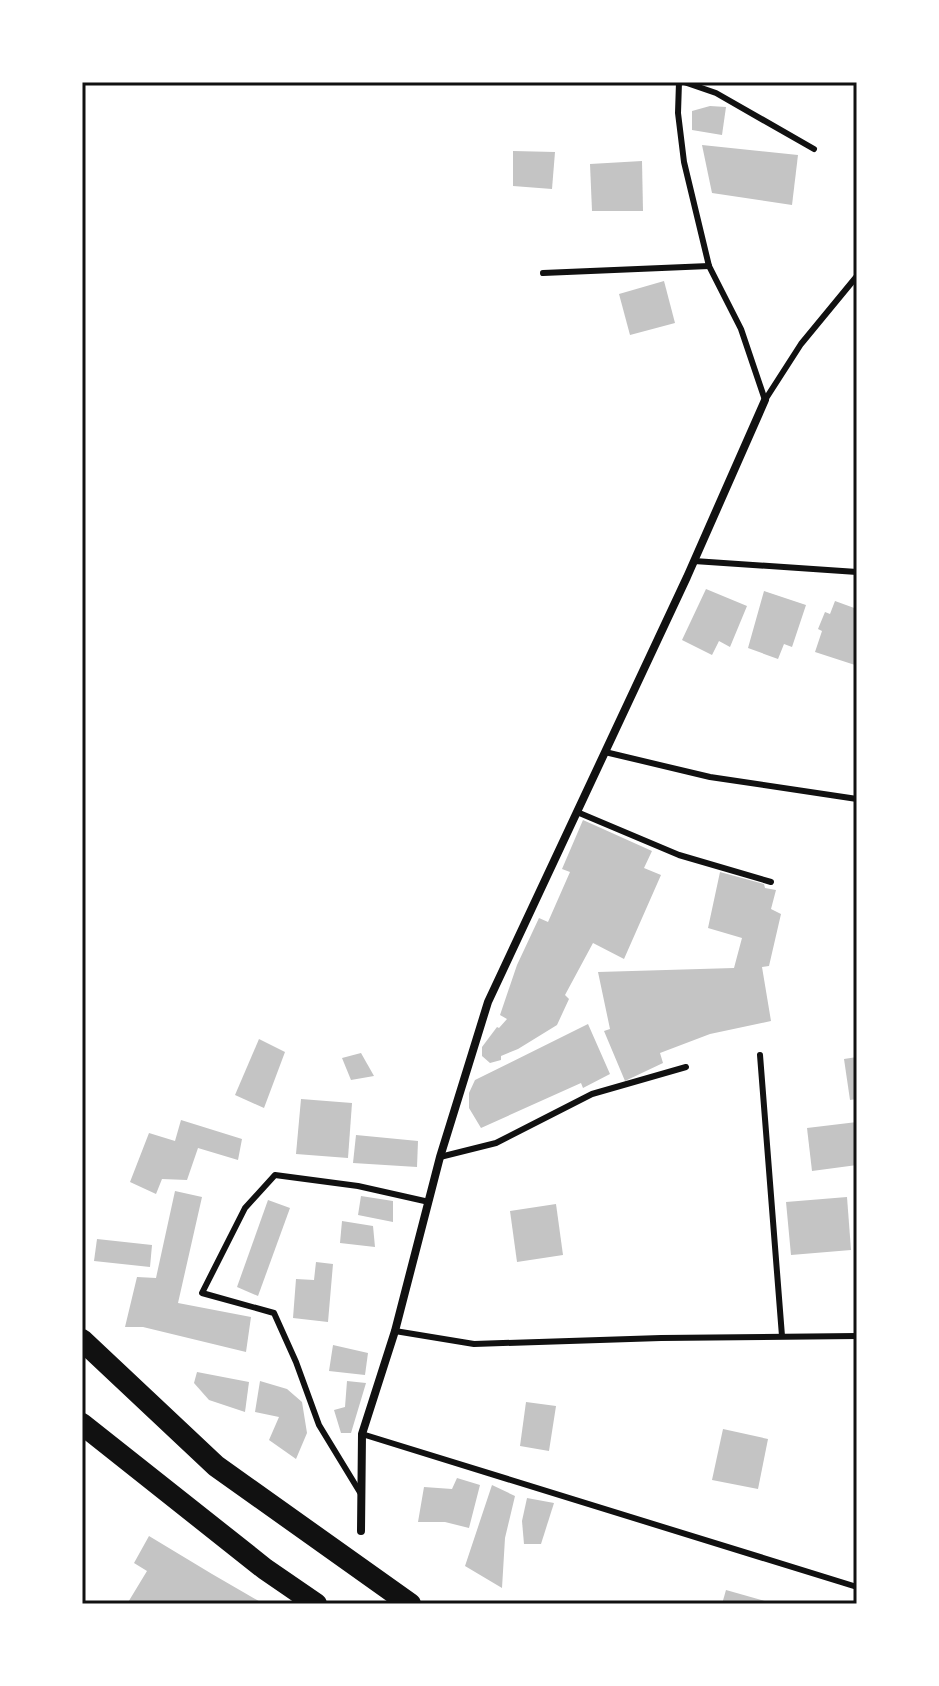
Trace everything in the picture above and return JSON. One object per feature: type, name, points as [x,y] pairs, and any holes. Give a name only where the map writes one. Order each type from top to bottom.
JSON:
[{"type":"highway","points":[[82,1340],[216,1466],[410,1604]]},
{"type":"highway","points":[[82,1424],[265,1569],[316,1604]]},
{"type":"street","points":[[361,1531],[362,1434],[395,1331],[440,1157],[488,1002],[694,561],[765,400]]},
{"type":"lane","points":[[765,400],[741,329],[709,266],[684,162],[678,113],[682,82],[716,93],[814,149]]},
{"type":"lane","points":[[543,273],[709,266]]},
{"type":"lane","points":[[765,400],[801,344],[857,276]]},
{"type":"lane","points":[[694,561],[857,572]]},
{"type":"lane","points":[[605,752],[710,777],[857,799]]},
{"type":"lane","points":[[577,812],[679,855],[771,882]]},
{"type":"lane","points":[[760,1055],[782,1336]]},
{"type":"lane","points":[[440,1157],[496,1143],[592,1094],[686,1067]]},
{"type":"lane","points":[[361,1494],[319,1425],[274,1313],[202,1293],[245,1208],[275,1175],[358,1186],[429,1202]]},
{"type":"lane","points":[[395,1331],[474,1344],[857,1336]]},
{"type":"lane","points":[[362,1434],[857,1587]]},
{"type":"building","points":[[710,106],[726,107],[722,135],[692,130],[692,111]]},
{"type":"building","points":[[702,145],[798,155],[792,205],[712,193]]},
{"type":"building","points":[[513,151],[555,152],[552,189],[513,186]]},
{"type":"building","points":[[642,161],[643,211],[592,211],[590,164]]},
{"type":"building","points":[[664,281],[675,323],[630,335],[619,294]]},
{"type":"building","points":[[706,589],[747,606],[730,647],[719,641],[712,655],[682,640]]},
{"type":"building","points":[[764,591],[806,605],[792,647],[784,644],[778,659],[748,648]]},
{"type":"building","points":[[835,601],[857,609],[855,665],[815,652],[822,631],[818,629],[825,612],[830,614]]},
{"type":"building","points":[[583,820],[652,851],[644,868],[661,875],[624,959],[593,943],[565,995],[569,999],[557,1025],[501,1056],[501,1060],[490,1063],[482,1056],[482,1047],[507,1019],[500,1015],[517,965],[539,918],[548,922],[570,872],[562,869]]},
{"type":"building","points":[[720,872],[776,890],[771,909],[781,914],[769,966],[762,967],[771,1021],[710,1034],[660,1053],[663,1063],[625,1081],[604,1031],[610,1029],[598,972],[734,968],[742,938],[708,928]]},
{"type":"building","points":[[588,1024],[610,1074],[583,1088],[581,1083],[481,1128],[469,1108],[469,1093],[475,1080]]},
{"type":"building","points":[[259,1039],[285,1052],[264,1108],[235,1095]]},
{"type":"building","points":[[361,1053],[374,1076],[351,1080],[342,1058]]},
{"type":"building","points":[[857,1057],[857,1099],[850,1100],[844,1059]]},
{"type":"building","points":[[301,1099],[352,1103],[348,1158],[296,1154]]},
{"type":"building","points":[[181,1120],[242,1139],[238,1160],[198,1148],[187,1180],[162,1179],[156,1194],[130,1182],[149,1133],[175,1141]]},
{"type":"building","points":[[857,1122],[857,1165],[812,1171],[807,1128]]},
{"type":"building","points":[[356,1135],[418,1141],[417,1167],[353,1163]]},
{"type":"building","points":[[175,1191],[202,1197],[178,1303],[251,1317],[246,1352],[143,1327],[125,1327],[137,1277],[156,1278]]},
{"type":"building","points":[[361,1196],[393,1201],[393,1222],[358,1215]]},
{"type":"building","points":[[847,1197],[851,1250],[791,1255],[786,1202]]},
{"type":"building","points":[[268,1200],[290,1208],[258,1296],[237,1287]]},
{"type":"building","points":[[556,1204],[563,1255],[517,1262],[510,1211]]},
{"type":"building","points":[[342,1221],[373,1226],[375,1247],[340,1243]]},
{"type":"building","points":[[97,1239],[152,1245],[150,1267],[94,1261]]},
{"type":"building","points":[[316,1262],[333,1264],[328,1322],[293,1318],[296,1279],[314,1280]]},
{"type":"building","points":[[333,1345],[368,1353],[365,1375],[329,1371]]},
{"type":"building","points":[[197,1372],[249,1382],[245,1412],[209,1400],[194,1383]]},
{"type":"building","points":[[260,1381],[287,1389],[302,1402],[307,1433],[296,1459],[269,1440],[279,1417],[255,1412]]},
{"type":"building","points":[[347,1381],[366,1383],[351,1433],[341,1433],[334,1410],[345,1407]]},
{"type":"building","points":[[526,1402],[556,1406],[549,1451],[520,1446]]},
{"type":"building","points":[[723,1429],[768,1439],[758,1489],[712,1480]]},
{"type":"building","points":[[457,1478],[480,1485],[469,1528],[445,1522],[418,1522],[424,1487],[452,1489]]},
{"type":"building","points":[[492,1485],[515,1496],[505,1538],[502,1588],[465,1566]]},
{"type":"building","points":[[527,1498],[554,1503],[541,1544],[524,1544],[522,1521]]},
{"type":"building","points":[[149,1536],[264,1604],[127,1604],[147,1571],[134,1563]]},
{"type":"building","points":[[726,1590],[772,1603],[772,1604],[722,1604]]}]
